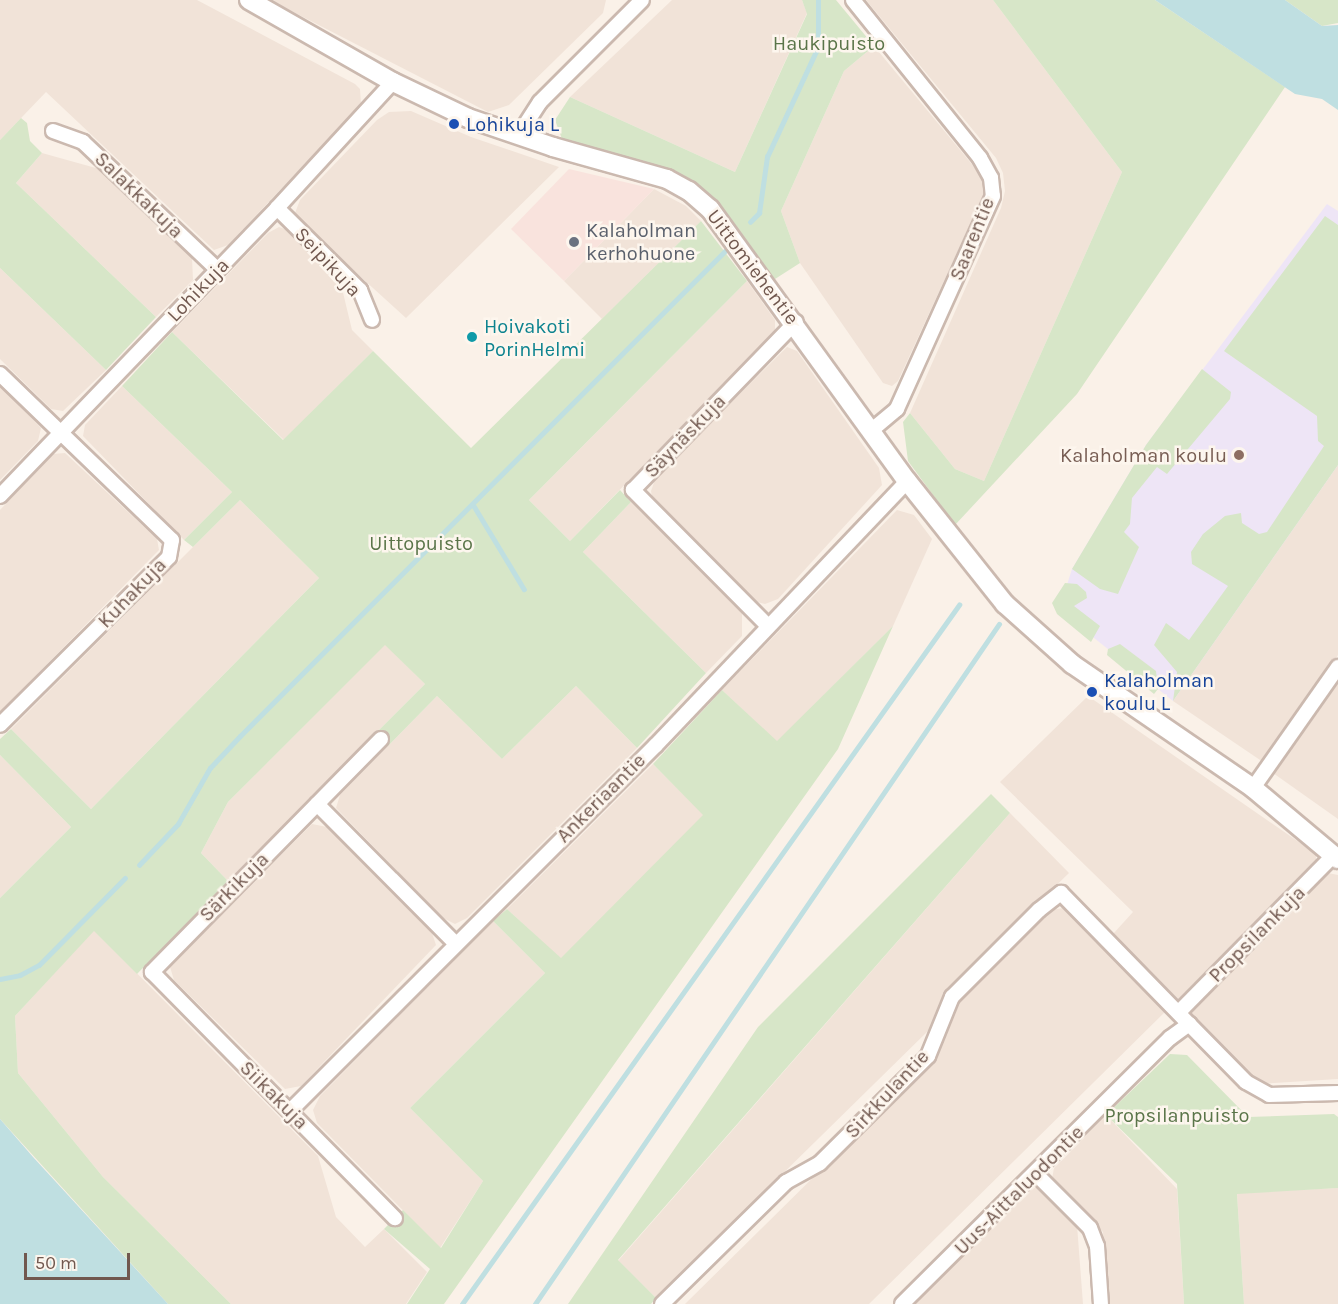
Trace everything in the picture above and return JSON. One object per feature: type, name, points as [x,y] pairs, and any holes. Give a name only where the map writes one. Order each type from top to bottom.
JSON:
[{"type":"street","name":"Uittomiehentie","points":[[249,0],[393,82],[468,118],[518,136],[667,179],[689,191],[710,209],[796,322],[907,481],[1005,604],[1072,664],[1253,788],[1336,857]]},
{"type":"street","points":[[518,136],[540,102],[626,4],[642,0]]},
{"type":"street","name":"Saarentie","points":[[853,0],[980,158],[992,178],[993,196],[897,409],[872,430]]},
{"type":"street","name":"Lohikuja","points":[[0,495],[277,208],[393,82]]},
{"type":"street","name":"Salakkakuja","points":[[53,131],[83,142],[217,270]]},
{"type":"street","name":"Seipikuja","points":[[277,208],[360,290],[372,320]]},
{"type":"street","name":"Säynäskuja","points":[[768,626],[633,490],[796,322]]},
{"type":"street","points":[[0,374],[60,432]]},
{"type":"street","name":"Kuhakuja","points":[[0,725],[169,557],[172,540],[60,432]]},
{"type":"street","name":"Ankeriaantie","points":[[290,1110],[656,745],[907,481]]},
{"type":"street","points":[[1253,788],[1338,667]]},
{"type":"street","name":"Särkikuja","points":[[152,972],[381,739]]},
{"type":"street","points":[[317,804],[455,943]]},
{"type":"street","name":"Propsilankuja","points":[[1179,1012],[1336,857]]},
{"type":"street","name":"Sirkkulantie","points":[[662,1304],[786,1182],[820,1163],[928,1056],[952,998],[1039,910],[1061,893],[1189,1024]]},
{"type":"street","name":"Siikakuja","points":[[152,972],[395,1218]]},
{"type":"street","points":[[1189,1024],[1246,1082],[1269,1095],[1338,1093]]},
{"type":"street","name":"Uus-Aittaluodontie","points":[[902,1304],[1036,1174],[1170,1038],[1189,1024]]},
{"type":"street","points":[[1036,1174],[1089,1228],[1097,1246],[1101,1304]]},
{"type":"shaded area","points":[[0,0],[197,0],[355,84],[360,89],[361,104],[228,245],[214,250],[46,92],[0,140]]},
{"type":"shaded area","points":[[270,0],[606,0],[603,13],[509,105],[488,112]]},
{"type":"shaded area","points":[[672,0],[802,0],[807,13],[735,172],[570,97]]},
{"type":"shaded area","points":[[866,0],[993,0],[1122,172],[984,481],[955,469],[910,413],[1001,208],[1005,191],[1003,173],[996,158]]},
{"type":"shaded area","points":[[874,46],[980,174],[984,185],[983,196],[898,381],[892,386],[883,383],[800,263],[781,211],[844,71]]},
{"type":"shaded area","points":[[411,111],[471,137],[559,167],[406,318],[298,220],[295,213],[300,200],[377,120],[389,112]]},
{"type":"shaded area","points":[[42,153],[103,170],[192,258],[193,280],[156,317],[16,183]]},
{"type":"shaded area","points":[[569,169],[654,189],[564,281],[511,229]]},
{"type":"shaded area","points":[[654,189],[686,206],[701,221],[602,319],[564,281]]},
{"type":"shaded area","name":"Kalaholman koulu","points":[[1327,204],[1338,211],[1338,465],[1173,701],[1059,610],[1072,569],[1146,445]]},
{"type":"shaded area","points":[[279,227],[293,232],[339,276],[352,330],[373,351],[284,440],[172,332],[268,233]]},
{"type":"shaded area","points":[[0,268],[106,370],[63,411],[51,409],[0,359]]},
{"type":"shaded area","points":[[747,281],[775,320],[775,330],[570,541],[529,500]]},
{"type":"shaded area","points":[[787,347],[797,351],[879,468],[882,485],[778,599],[765,604],[757,602],[652,497],[651,491],[656,477]]},
{"type":"shaded area","points":[[0,385],[41,428],[38,441],[0,480]]},
{"type":"shaded area","points":[[122,386],[232,492],[184,540],[83,436],[85,425]]},
{"type":"shaded area","points":[[65,453],[157,539],[159,550],[0,712],[0,510],[53,454]]},
{"type":"shaded area","points":[[1338,465],[1338,655],[1263,762],[1173,701]]},
{"type":"shaded area","points":[[240,500],[319,578],[91,809],[11,729]]},
{"type":"shaded area","points":[[631,502],[742,612],[742,636],[706,673],[583,552]]},
{"type":"shaded area","points":[[897,510],[914,515],[932,539],[893,626],[777,742],[722,690]]},
{"type":"shaded area","points":[[385,644],[425,684],[228,881],[201,853],[228,802]]},
{"type":"shaded area","points":[[1338,678],[1338,819],[1273,773]]},
{"type":"shaded area","points":[[576,686],[637,748],[467,918],[455,924],[443,918],[336,808],[340,795],[437,696],[502,759]]},
{"type":"shaded area","points":[[1088,696],[1316,854],[1316,860],[1178,999],[1113,934],[1133,912],[1000,782]]},
{"type":"shaded area","points":[[0,755],[71,827],[0,898]]},
{"type":"shaded area","points":[[653,764],[704,815],[561,959],[507,909]]},
{"type":"shaded area","points":[[1010,813],[1069,873],[946,993],[929,1030],[656,1298],[618,1261]]},
{"type":"shaded area","points":[[312,824],[327,827],[431,930],[436,945],[301,1086],[285,1089],[174,980],[170,967]]},
{"type":"shaded area","points":[[1328,873],[1338,875],[1338,1079],[1260,1084],[1188,1010]]},
{"type":"shaded area","points":[[1069,907],[1168,1009],[869,1304],[685,1304],[934,1058],[956,1005],[1051,910]]},
{"type":"shaded area","points":[[493,921],[545,973],[410,1108],[483,1181],[440,1248],[317,1123],[313,1110],[320,1096]]},
{"type":"shaded area","points":[[94,930],[318,1156],[336,1217],[365,1247],[384,1229],[427,1272],[406,1304],[231,1304],[103,1177],[18,1073],[15,1016]]},
{"type":"shaded area","points":[[1106,1115],[1177,1189],[1184,1304],[1107,1304],[1103,1232],[1052,1179],[1054,1168]]},
{"type":"shaded area","points":[[1032,1187],[1042,1189],[1077,1225],[1083,1304],[914,1304]]},
{"type":"shaded area","points":[[1338,1188],[1338,1304],[1244,1304],[1237,1193]]},
{"type":"green space","name":"Haukipuisto","points":[[802,0],[836,0],[874,46],[844,71],[781,211],[800,263],[775,279],[707,197],[672,175],[611,153],[574,146],[562,139],[555,120],[570,97],[735,172],[807,14]]},
{"type":"green space","points":[[993,0],[1155,0],[1285,87],[1077,394],[955,525],[908,461],[903,422],[910,413],[955,469],[984,481],[1122,172]]},
{"type":"green space","points":[[1285,0],[1338,0],[1338,23],[1322,26]]},
{"type":"green space","points":[[21,118],[27,123],[30,141],[42,153],[16,183],[156,317],[106,370],[0,268],[0,140]]},
{"type":"green space","points":[[1325,216],[1338,225],[1338,465],[1173,701],[1177,672],[1154,645],[1166,623],[1189,640],[1228,586],[1192,564],[1191,552],[1203,534],[1225,516],[1241,513],[1242,523],[1259,534],[1267,532],[1324,446],[1318,441],[1317,416],[1224,351]]},
{"type":"green space","name":"Uittopuisto","points":[[701,221],[747,281],[529,500],[570,541],[620,490],[631,502],[583,552],[706,673],[637,748],[576,686],[502,759],[437,696],[388,746],[377,732],[425,684],[385,645],[228,802],[201,853],[228,881],[137,974],[94,931],[15,1016],[18,1073],[103,1177],[231,1304],[168,1304],[0,1119],[0,898],[71,827],[0,755],[0,739],[11,729],[91,809],[319,578],[240,500],[193,547],[184,540],[232,492],[122,386],[172,332],[283,440],[373,351],[471,448]]},
{"type":"green space","points":[[1202,369],[1231,392],[1230,399],[1167,474],[1157,467],[1132,498],[1130,524],[1124,532],[1139,547],[1118,594],[1100,589],[1072,569],[1146,445]]},
{"type":"green space","points":[[1065,583],[1077,584],[1086,592],[1087,598],[1074,606],[1100,626],[1091,642],[1057,614],[1052,603]]},
{"type":"green space","points":[[893,626],[838,749],[444,1304],[407,1304],[430,1269],[384,1229],[403,1210],[441,1248],[483,1181],[410,1108],[545,973],[493,921],[507,909],[561,958],[703,815],[653,764],[722,690],[777,741]]},
{"type":"green space","points":[[1120,644],[1156,671],[1158,689],[1154,694],[1107,655],[1108,649]]},
{"type":"green space","points":[[991,794],[1010,813],[618,1260],[656,1298],[651,1304],[568,1304],[758,1027]]},
{"type":"green space","name":"Propsilanpuisto","points":[[1170,1054],[1187,1055],[1248,1117],[1334,1114],[1338,1117],[1338,1188],[1237,1194],[1244,1304],[1184,1304],[1177,1184],[1106,1115]]},
{"type":"water","points":[[1155,0],[1285,0],[1322,26],[1338,25],[1338,110],[1322,99],[1295,94]]},
{"type":"water","points":[[0,1119],[33,1157],[168,1304],[0,1304]]},
{"type":"waterway","points":[[750,222],[759,213],[767,157],[818,47],[818,0]]},
{"type":"waterway","points":[[139,865],[178,824],[210,768],[240,736],[726,250]]},
{"type":"waterway","points":[[474,506],[524,589]]},
{"type":"waterway","points":[[462,1304],[959,605]]},
{"type":"waterway","points":[[535,1304],[999,624]]},
{"type":"waterway","points":[[0,979],[20,975],[39,965],[125,878]]},
{"type":"place","name":"Lohikuja L","points":[[454,124]]},
{"type":"place","name":"Kalaholman kerhohuone","points":[[574,242]]},
{"type":"place","name":"Hoivakoti PorinHelmi","points":[[472,337]]},
{"type":"place","name":"Kalaholman koulu","points":[[1239,455]]},
{"type":"place","name":"Kalaholman koulu L","points":[[1092,692]]}]
